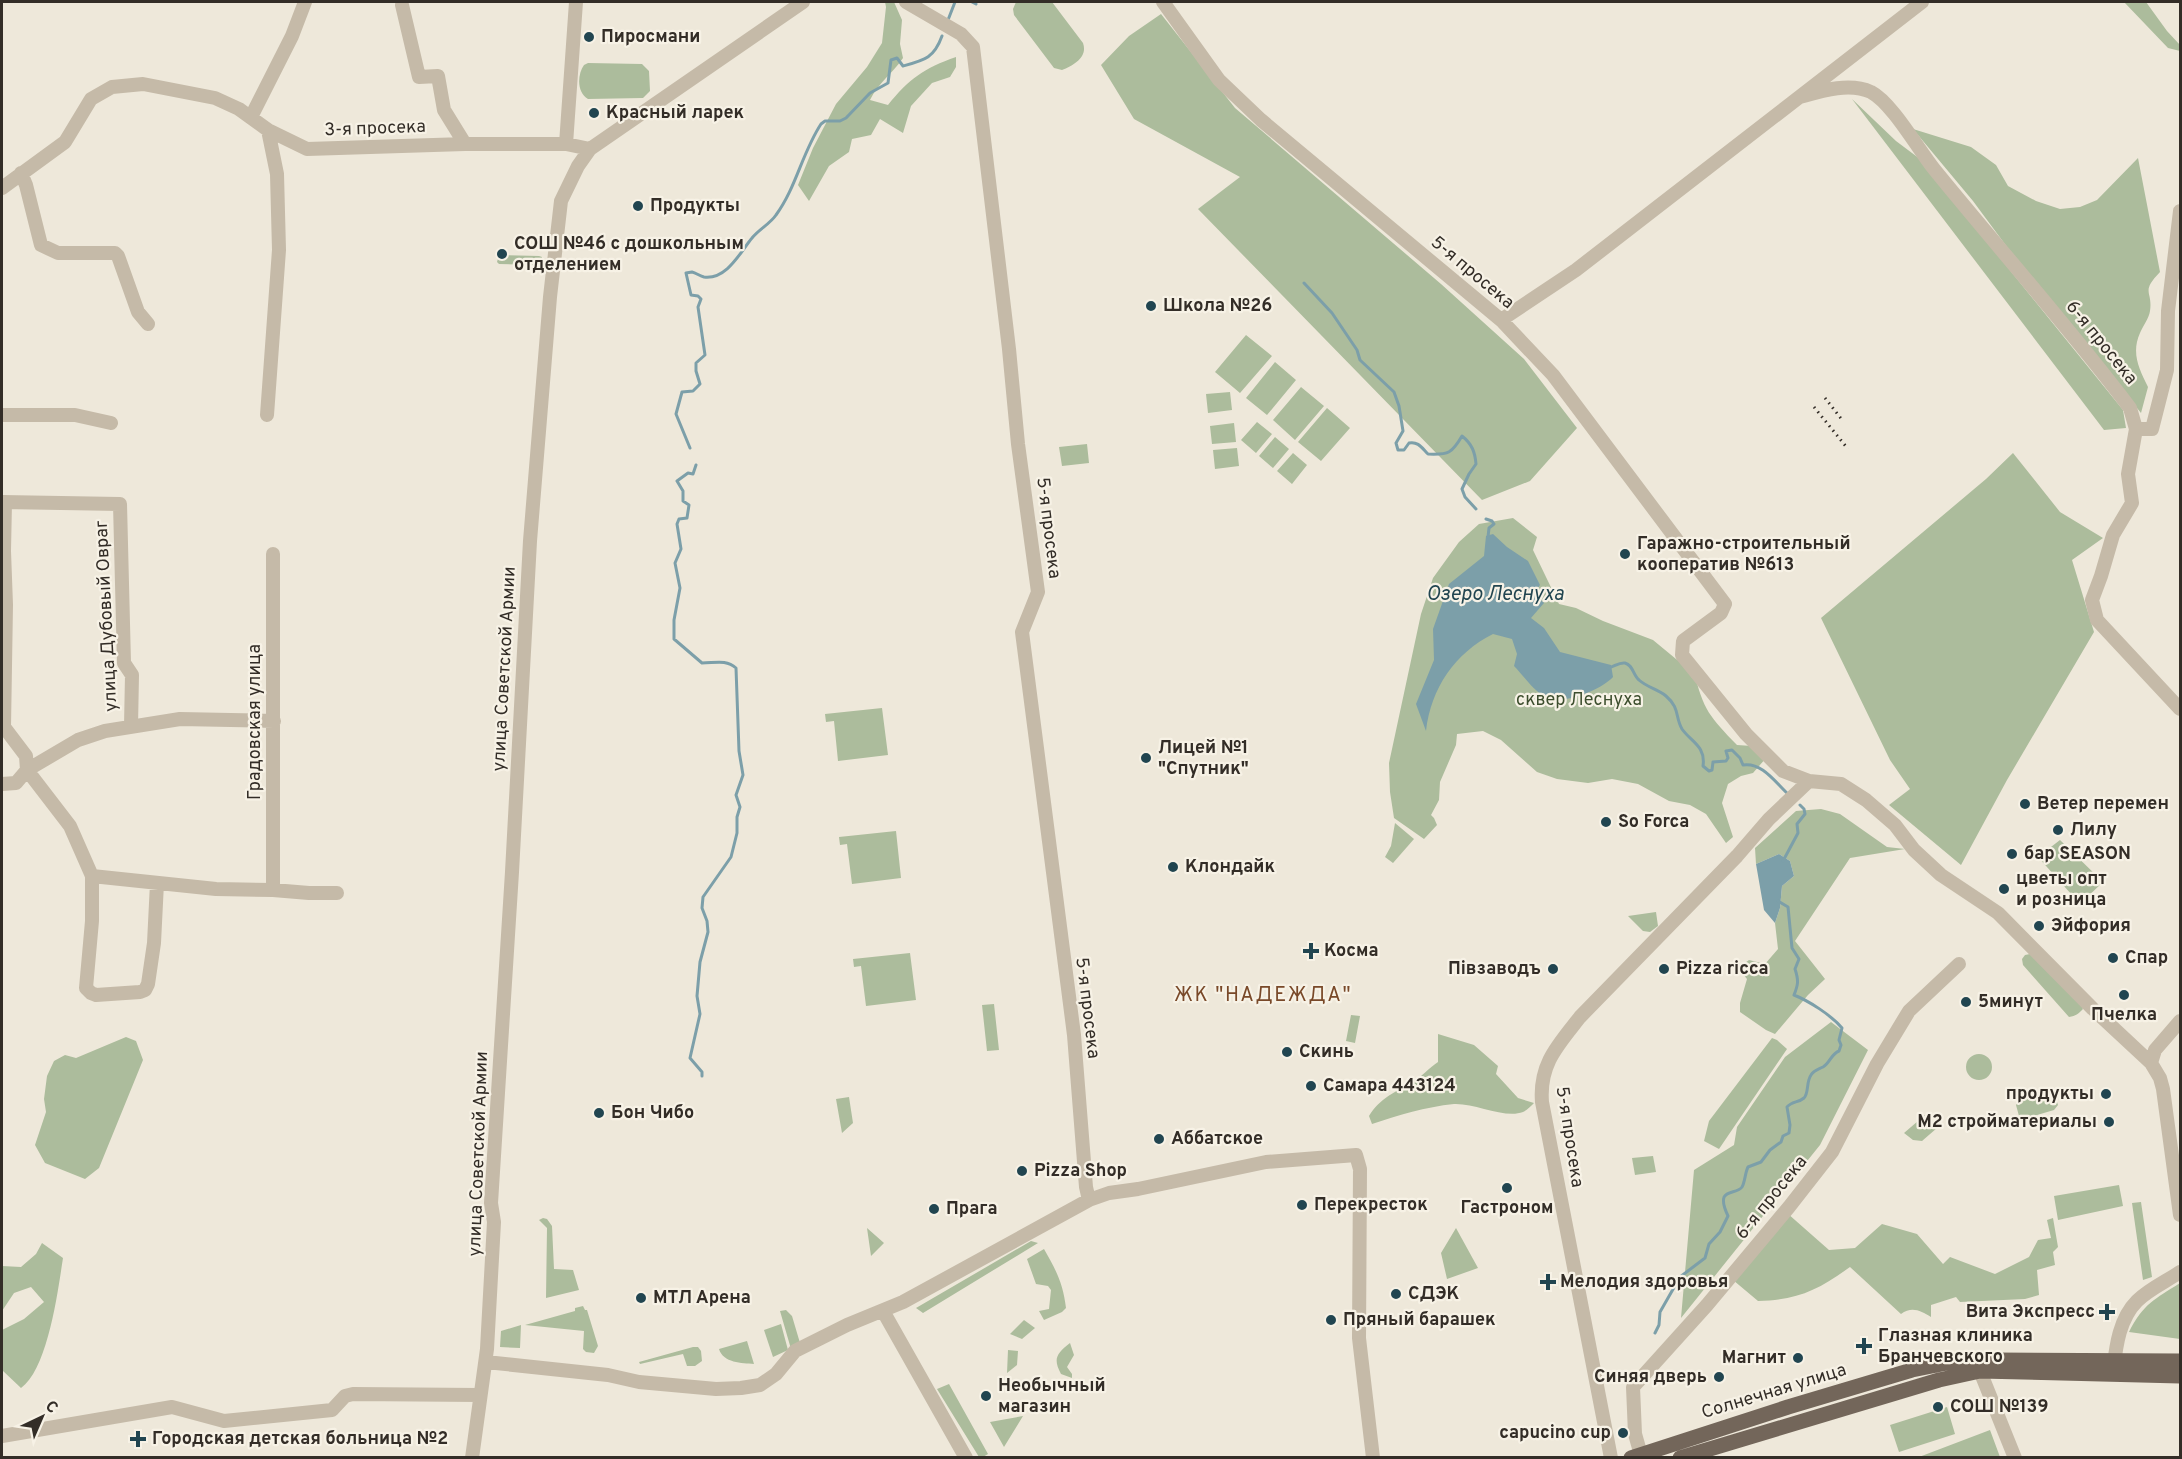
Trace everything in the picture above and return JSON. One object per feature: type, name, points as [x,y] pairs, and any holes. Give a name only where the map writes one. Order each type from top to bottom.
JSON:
[{"type":"main road","name":"Солнечная улица","points":[[1636,1456],[1788,1407],[1912,1370],[1947,1363],[1994,1360],[2181,1361]]},
{"type":"main road","name":"Солнечная улица","points":[[1680,1458],[1939,1380],[1980,1371],[2181,1376]]},
{"type":"street","points":[[251,117],[292,36],[304,2]]},
{"type":"street","points":[[566,144],[576,2]]},
{"type":"street","name":"улица Советской Армии","points":[[472,1458],[479,1395],[486,1362],[494,1222],[491,1203],[530,542],[545,355],[561,201],[578,166],[590,149],[803,2]]},
{"type":"street","name":"5-я просека","points":[[906,2],[961,34],[973,47],[1018,444],[1038,592],[1022,632],[1074,1035],[1086,1187],[1089,1200]]},
{"type":"street","name":"5-я просека","points":[[1163,2],[1219,80],[1261,120],[1501,320],[1553,375],[1725,604],[1721,613],[1683,641],[1682,655],[1760,750],[1783,771],[1809,781],[1769,819],[1737,856],[1580,1017],[1550,1058],[1541,1085],[1542,1102],[1611,1458]]},
{"type":"street","points":[[1501,320],[1576,270],[1922,2]]},
{"type":"street","points":[[402,5],[419,77],[438,76],[444,110],[465,144]]},
{"type":"street","name":"3-я просека","points":[[2,188],[64,142],[91,99],[112,87],[143,84],[215,98],[239,109],[268,130],[307,149],[465,144],[566,144],[590,149]]},
{"type":"street","name":"6-я просека","points":[[1800,97],[1830,89],[1853,88],[1870,92],[1884,102],[1933,167],[2130,408],[2136,429]]},
{"type":"street","points":[[267,415],[279,250],[277,174],[268,130]]},
{"type":"street","points":[[21,173],[41,245],[58,253],[118,256],[138,312],[148,324]]},
{"type":"street","points":[[2181,211],[2168,311],[2168,370],[2152,429],[2136,429],[2128,474],[2132,503],[2113,535],[2092,600],[2097,620],[2181,709]]},
{"type":"street","points":[[2,415],[75,415],[111,423]]},
{"type":"street","points":[[3,502],[6,605],[4,727],[26,756],[27,770],[69,826],[92,876],[92,921],[86,987],[91,993],[96,995],[145,990],[154,943],[157,884]]},
{"type":"street","name":"улица Дубовый Овраг","points":[[3,502],[120,504],[124,663],[132,675],[131,726]]},
{"type":"street","name":"Градовская улица","points":[[273,554],[273,890]]},
{"type":"street","points":[[2,784],[16,783],[27,770],[78,740],[105,731],[180,719],[274,720]]},
{"type":"street","points":[[1809,781],[1841,784],[1866,800],[1895,825],[1914,850],[1941,874],[1998,913],[2093,1009],[2151,1063],[2160,1078],[2163,1089],[2181,1215]]},
{"type":"street","points":[[92,876],[216,889],[337,893]]},
{"type":"street","name":"6-я просека","points":[[1636,1456],[1633,1387],[1707,1305],[1832,1152],[1877,1064],[1909,1011],[1959,964]]},
{"type":"street","points":[[2151,1063],[2155,1050],[2181,1021]]},
{"type":"street","points":[[486,1362],[608,1375],[639,1382],[717,1389],[760,1385],[776,1374],[795,1351],[847,1325],[903,1302],[1089,1200],[1109,1192],[1138,1189],[1266,1162],[1356,1155],[1360,1169],[1359,1338],[1373,1458]]},
{"type":"street","points":[[2113,1376],[2115,1346],[2123,1323],[2137,1301],[2181,1272]]},
{"type":"street","points":[[883,1311],[966,1458]]},
{"type":"street","points":[[1980,1371],[2015,1458]]},
{"type":"street","points":[[2,1436],[172,1407],[224,1421],[332,1410],[345,1395],[353,1394],[479,1395]]},
{"type":"green space","points":[[885,2],[894,2],[902,20],[900,44],[903,58],[877,88],[870,100],[888,105],[910,81],[926,70],[956,57],[956,67],[950,77],[932,83],[911,106],[903,133],[880,119],[871,135],[852,139],[849,152],[829,166],[809,201],[798,185],[813,148],[836,104],[867,67],[882,43]]},
{"type":"green space","points":[[1016,2],[1052,2],[1083,43],[1084,52],[1079,60],[1062,70],[1054,68],[1014,15],[1013,9]]},
{"type":"green space","points":[[2124,2],[2146,2],[2180,45],[2180,51],[2168,48]]},
{"type":"green space","points":[[1161,14],[1235,108],[1441,284],[1524,359],[1577,428],[1530,481],[1482,500],[1198,209],[1240,177],[1134,119],[1101,65],[1129,36]]},
{"type":"green space","points":[[588,63],[642,64],[649,71],[650,91],[643,98],[588,99],[582,93],[579,79],[584,65]]},
{"type":"green space","points":[[1852,99],[1896,141],[1920,159],[2123,410],[2126,428],[2104,430]]},
{"type":"green space","points":[[1913,129],[1971,147],[1996,165],[2008,186],[2036,201],[2060,209],[2080,207],[2097,200],[2138,158],[2160,272],[2150,284],[2150,311],[2136,347],[2139,367],[2148,387],[2141,413],[2010,251],[1973,201]]},
{"type":"green space","points":[[499,255],[539,256],[542,257],[541,265],[499,264],[497,262]]},
{"type":"green space","points":[[1246,335],[1272,356],[1240,393],[1215,372]]},
{"type":"green space","points":[[1275,362],[1296,380],[1267,415],[1246,398]]},
{"type":"green space","points":[[1301,387],[1324,406],[1295,440],[1273,420]]},
{"type":"green space","points":[[1230,392],[1232,410],[1208,413],[1206,394]]},
{"type":"green space","points":[[1327,408],[1350,428],[1321,461],[1298,442]]},
{"type":"green space","points":[[1257,422],[1272,434],[1256,453],[1241,440]]},
{"type":"green space","points":[[1234,423],[1236,442],[1212,444],[1210,426]]},
{"type":"green space","points":[[1275,437],[1289,449],[1273,468],[1259,456]]},
{"type":"green space","points":[[1087,444],[1089,463],[1062,466],[1059,447]]},
{"type":"green space","points":[[1237,448],[1239,466],[1215,469],[1213,450]]},
{"type":"green space","points":[[1293,453],[1307,465],[1292,484],[1277,471]]},
{"type":"green space","points":[[2013,453],[2060,512],[2103,538],[2072,560],[2094,632],[2007,780],[1961,865],[1889,805],[1910,789],[1890,760],[1821,618],[1986,479]]},
{"type":"green space","name":"сквер Леснуха","points":[[1513,518],[1537,537],[1533,550],[1559,604],[1576,608],[1653,640],[1694,671],[1704,704],[1714,720],[1737,745],[1752,746],[1766,758],[1753,773],[1741,776],[1728,784],[1722,803],[1733,837],[1726,843],[1706,814],[1690,805],[1669,801],[1638,784],[1612,779],[1588,783],[1557,779],[1537,772],[1501,740],[1483,731],[1457,734],[1456,745],[1440,782],[1439,800],[1431,815],[1437,825],[1424,839],[1394,818],[1389,763],[1421,614],[1433,578],[1459,542],[1479,524]]},
{"type":"green space","points":[[882,708],[888,755],[838,761],[834,721],[826,722],[825,714]]},
{"type":"green space","points":[[1821,809],[1840,814],[1887,847],[1905,849],[1850,858],[1795,941],[1825,979],[1808,995],[1775,1034],[1740,1012],[1740,1003],[1747,979],[1738,968],[1749,960],[1765,964],[1778,949],[1775,923],[1780,908],[1782,886],[1794,876],[1790,861],[1779,854],[1756,864],[1755,848],[1796,811]]},
{"type":"green space","points":[[1395,823],[1414,839],[1393,863],[1385,857],[1391,846]]},
{"type":"green space","points":[[896,831],[901,878],[852,884],[847,844],[840,845],[839,837]]},
{"type":"green space","points":[[2060,840],[2103,882],[2080,904],[2038,857]]},
{"type":"green space","points":[[1656,912],[1658,926],[1650,932],[1643,931],[1628,916]]},
{"type":"green space","points":[[910,953],[916,1000],[866,1006],[861,966],[854,967],[853,959]]},
{"type":"green space","points":[[2030,954],[2080,1003],[2083,1009],[2069,1017],[2023,965],[2022,959],[2025,955]]},
{"type":"green space","points":[[994,1004],[999,1050],[987,1051],[982,1005]]},
{"type":"green space","points":[[1351,1015],[1360,1016],[1355,1043],[1346,1041]]},
{"type":"green space","points":[[1831,1022],[1868,1050],[1820,1145],[1681,1318],[1694,1170],[1734,1145],[1737,1127],[1785,1057]]},
{"type":"green space","points":[[1438,1034],[1474,1045],[1498,1066],[1496,1074],[1518,1098],[1534,1103],[1516,1114],[1462,1104],[1443,1105],[1372,1124],[1369,1116],[1378,1104],[1416,1080],[1438,1062]]},
{"type":"green space","points":[[126,1037],[136,1041],[143,1060],[99,1168],[85,1179],[45,1163],[35,1145],[46,1112],[44,1099],[47,1076],[54,1061],[65,1055],[76,1058]]},
{"type":"green space","points":[[1772,1038],[1787,1049],[1719,1149],[1704,1141],[1709,1121]]},
{"type":"green space","points":[[1979,1054],[1988,1058],[1992,1067],[1988,1076],[1979,1080],[1970,1076],[1966,1067],[1970,1058]]},
{"type":"green space","points":[[2049,1091],[2054,1093],[2058,1105],[2054,1110],[2024,1119],[2019,1116],[2016,1105],[2019,1101]]},
{"type":"green space","points":[[849,1097],[853,1123],[842,1133],[836,1099]]},
{"type":"green space","points":[[1925,1115],[1937,1128],[1922,1141],[1913,1140],[1904,1133]]},
{"type":"green space","points":[[1653,1156],[1656,1172],[1635,1175],[1632,1158]]},
{"type":"green space","points":[[2119,1185],[2123,1206],[2058,1220],[2054,1196]]},
{"type":"green space","points":[[2141,1202],[2152,1277],[2143,1280],[2132,1203]]},
{"type":"green space","points":[[1787,1213],[1829,1250],[1855,1248],[1882,1224],[1917,1234],[1943,1264],[1950,1257],[1995,1274],[2029,1257],[2038,1240],[2051,1238],[2047,1220],[2053,1218],[2058,1247],[2053,1252],[2055,1265],[2037,1270],[2039,1295],[2025,1299],[1960,1302],[1956,1297],[1931,1305],[1931,1317],[1913,1310],[1901,1314],[1850,1267],[1828,1282],[1807,1292],[1796,1296],[1758,1301],[1733,1280]]},
{"type":"green space","points":[[547,1219],[552,1226],[554,1269],[573,1270],[579,1290],[546,1298],[547,1228],[539,1220]]},
{"type":"green space","points":[[867,1228],[884,1243],[871,1256]]},
{"type":"green space","points":[[1456,1228],[1478,1268],[1447,1279],[1441,1253]]},
{"type":"green space","points":[[1031,1241],[1038,1243],[923,1313],[916,1308]]},
{"type":"green space","points":[[42,1243],[63,1258],[55,1308],[45,1347],[30,1378],[21,1388],[2,1370],[2,1330],[24,1319],[44,1302],[31,1287],[14,1293],[2,1311],[2,1266],[21,1267],[36,1254]]},
{"type":"green space","points":[[1044,1249],[1058,1277],[1066,1308],[1044,1320],[1039,1311],[1049,1309],[1051,1290],[1048,1286],[1036,1284],[1027,1259]]},
{"type":"green space","points":[[2180,1283],[2180,1339],[2129,1332],[2145,1308]]},
{"type":"green space","points":[[583,1306],[587,1310],[598,1346],[594,1353],[583,1349],[584,1331],[525,1325],[575,1311],[575,1308]]},
{"type":"green space","points":[[786,1310],[792,1316],[800,1343],[791,1349],[780,1311]]},
{"type":"green space","points":[[1024,1320],[1035,1328],[1022,1339],[1010,1334]]},
{"type":"green space","points":[[781,1324],[788,1350],[773,1357],[764,1330]]},
{"type":"green space","points":[[521,1325],[520,1348],[500,1347],[501,1331]]},
{"type":"green space","points":[[747,1341],[754,1364],[729,1360],[721,1354],[719,1349]]},
{"type":"green space","points":[[1070,1343],[1074,1355],[1067,1367],[1072,1378],[1061,1374],[1057,1364],[1057,1357]]},
{"type":"green space","points":[[698,1347],[701,1351],[702,1361],[695,1366],[687,1366],[683,1354],[640,1364],[639,1362]]},
{"type":"green space","points":[[1008,1350],[1018,1351],[1017,1365],[1007,1373]]},
{"type":"green space","points":[[949,1384],[988,1454],[983,1457],[979,1457],[937,1389]]},
{"type":"green space","points":[[1947,1407],[1955,1434],[1899,1452],[1890,1425]]},
{"type":"green space","points":[[1023,1416],[1004,1447],[990,1422]]},
{"type":"green space","points":[[1990,1430],[2000,1457],[1919,1457]]},
{"type":"water","name":"Озеро Леснуха","points":[[1493,534],[1528,561],[1540,585],[1534,593],[1544,603],[1531,618],[1544,628],[1560,652],[1611,665],[1613,677],[1600,687],[1580,696],[1560,700],[1551,699],[1536,690],[1514,666],[1517,654],[1512,639],[1493,634],[1467,651],[1447,674],[1433,700],[1426,731],[1416,704],[1434,660],[1433,629],[1449,584],[1484,556],[1486,536]]},
{"type":"water","points":[[1779,854],[1790,861],[1794,876],[1782,886],[1780,908],[1775,923],[1764,910],[1756,864]]},
{"type":"waterway","points":[[948,20],[955,2]]},
{"type":"waterway","points":[[972,2],[976,4]]},
{"type":"waterway","points":[[690,448],[676,414],[682,392],[693,391],[700,384],[696,363],[705,355],[698,307],[701,299],[691,295],[686,273],[692,272],[704,277],[712,277],[720,274],[732,264],[783,205],[821,124],[825,121],[840,121],[846,118],[870,93],[888,83],[891,60],[897,58],[903,66],[923,60],[936,49],[942,36]]},
{"type":"waterway","points":[[1304,283],[1332,313],[1357,350],[1360,360],[1394,392],[1403,431],[1396,443],[1398,450],[1404,450],[1409,443],[1415,443],[1428,454],[1441,454],[1449,452],[1462,436],[1471,445],[1476,464],[1462,489],[1465,497],[1476,509]]},
{"type":"waterway","points":[[696,465],[693,474],[688,473],[677,481],[683,491],[683,501],[689,505],[687,518],[679,519],[677,524],[681,549],[675,563],[680,588],[674,620],[674,639],[702,663],[724,662],[736,668],[739,751],[743,775],[736,795],[740,807],[731,857],[703,897],[702,908],[708,932],[700,962],[697,996],[700,1014],[690,1058],[702,1072],[702,1076]]},
{"type":"waterway","points":[[1486,519],[1494,524],[1489,528],[1488,537]]},
{"type":"waterway","points":[[1608,668],[1621,663],[1628,664],[1639,680],[1670,700],[1682,729],[1700,749],[1703,766],[1709,771],[1712,770],[1713,762],[1726,761],[1728,758],[1726,751],[1732,750],[1743,765],[1762,770],[1788,794]]},
{"type":"waterway","points":[[1783,861],[1798,833],[1797,824],[1805,814],[1800,805]]},
{"type":"waterway","points":[[1655,1333],[1659,1325],[1660,1312],[1680,1277],[1705,1258],[1709,1244],[1720,1232],[1728,1216],[1724,1207],[1725,1196],[1739,1190],[1748,1167],[1761,1162],[1770,1150],[1781,1142],[1783,1136],[1789,1133],[1787,1107],[1804,1098],[1812,1073],[1825,1065],[1839,1051],[1841,1045],[1839,1040],[1842,1028],[1820,1009],[1794,995],[1798,983],[1795,969],[1799,959],[1792,948],[1788,907],[1778,901]]},
{"type":"railway","points":[[1825,398],[1843,421]]},
{"type":"railway","points":[[1814,407],[1848,449]]},
{"type":"place","name":"Пиросмани","points":[[589,37]]},
{"type":"place","name":"Красный ларек","points":[[594,113]]},
{"type":"place","name":"Продукты","points":[[638,206]]},
{"type":"place","name":"СОШ №46 с дошкольным отделением","points":[[502,254]]},
{"type":"place","name":"Школа №26","points":[[1151,306]]},
{"type":"place","name":"Гаражно-строительный кооператив №613","points":[[1625,554]]},
{"type":"place","name":"Лицей №1 \"Спутник\"","points":[[1146,758]]},
{"type":"place","name":"Ветер перемен","points":[[2025,804]]},
{"type":"place","name":"So Forca","points":[[1606,822]]},
{"type":"place","name":"Лилу","points":[[2058,830]]},
{"type":"place","name":"бар SEASON","points":[[2012,854]]},
{"type":"place","name":"Клондайк","points":[[1173,867]]},
{"type":"place","name":"цветы опт и розница","points":[[2004,889]]},
{"type":"place","name":"Эйфория","points":[[2039,926]]},
{"type":"place","name":"Косма","points":[[1311,951]]},
{"type":"place","name":"Спар","points":[[2113,958]]},
{"type":"place","name":"Пiвзаводъ","points":[[1553,969]]},
{"type":"place","name":"Pizza ricca","points":[[1664,969]]},
{"type":"place","name":"Пчелка","points":[[2124,995]]},
{"type":"place","name":"5минут","points":[[1966,1002]]},
{"type":"place","name":"Скинь","points":[[1287,1052]]},
{"type":"place","name":"Самара 443124","points":[[1311,1086]]},
{"type":"place","name":"продукты","points":[[2106,1094]]},
{"type":"place","name":"Бон Чибо","points":[[599,1113]]},
{"type":"place","name":"М2 стройматериалы","points":[[2109,1122]]},
{"type":"place","name":"Аббатское","points":[[1159,1139]]},
{"type":"place","name":"Pizza Shop","points":[[1022,1171]]},
{"type":"place","name":"Гастроном","points":[[1507,1188]]},
{"type":"place","name":"Перекресток","points":[[1302,1205]]},
{"type":"place","name":"Прага","points":[[934,1209]]},
{"type":"place","name":"Мелодия здоровья","points":[[1548,1282]]},
{"type":"place","name":"СДЭК","points":[[1396,1294]]},
{"type":"place","name":"МТЛ Арена","points":[[641,1298]]},
{"type":"place","name":"Вита Экспресс","points":[[2107,1312]]},
{"type":"place","name":"Пряный барашек","points":[[1331,1320]]},
{"type":"place","name":"Глазная клиника Бранчевского","points":[[1864,1346]]},
{"type":"place","name":"Магнит","points":[[1798,1358]]},
{"type":"place","name":"Синяя дверь","points":[[1719,1377]]},
{"type":"place","name":"Необычный магазин","points":[[986,1396]]},
{"type":"place","name":"СОШ №139","points":[[1938,1407]]},
{"type":"place","name":"capucino cup","points":[[1623,1433]]},
{"type":"place","name":"Городская детская больница №2","points":[[138,1439]]},
{"type":"district","name":"ЖК \"НАДЕЖДА\"","points":[[1263,996]]}]
